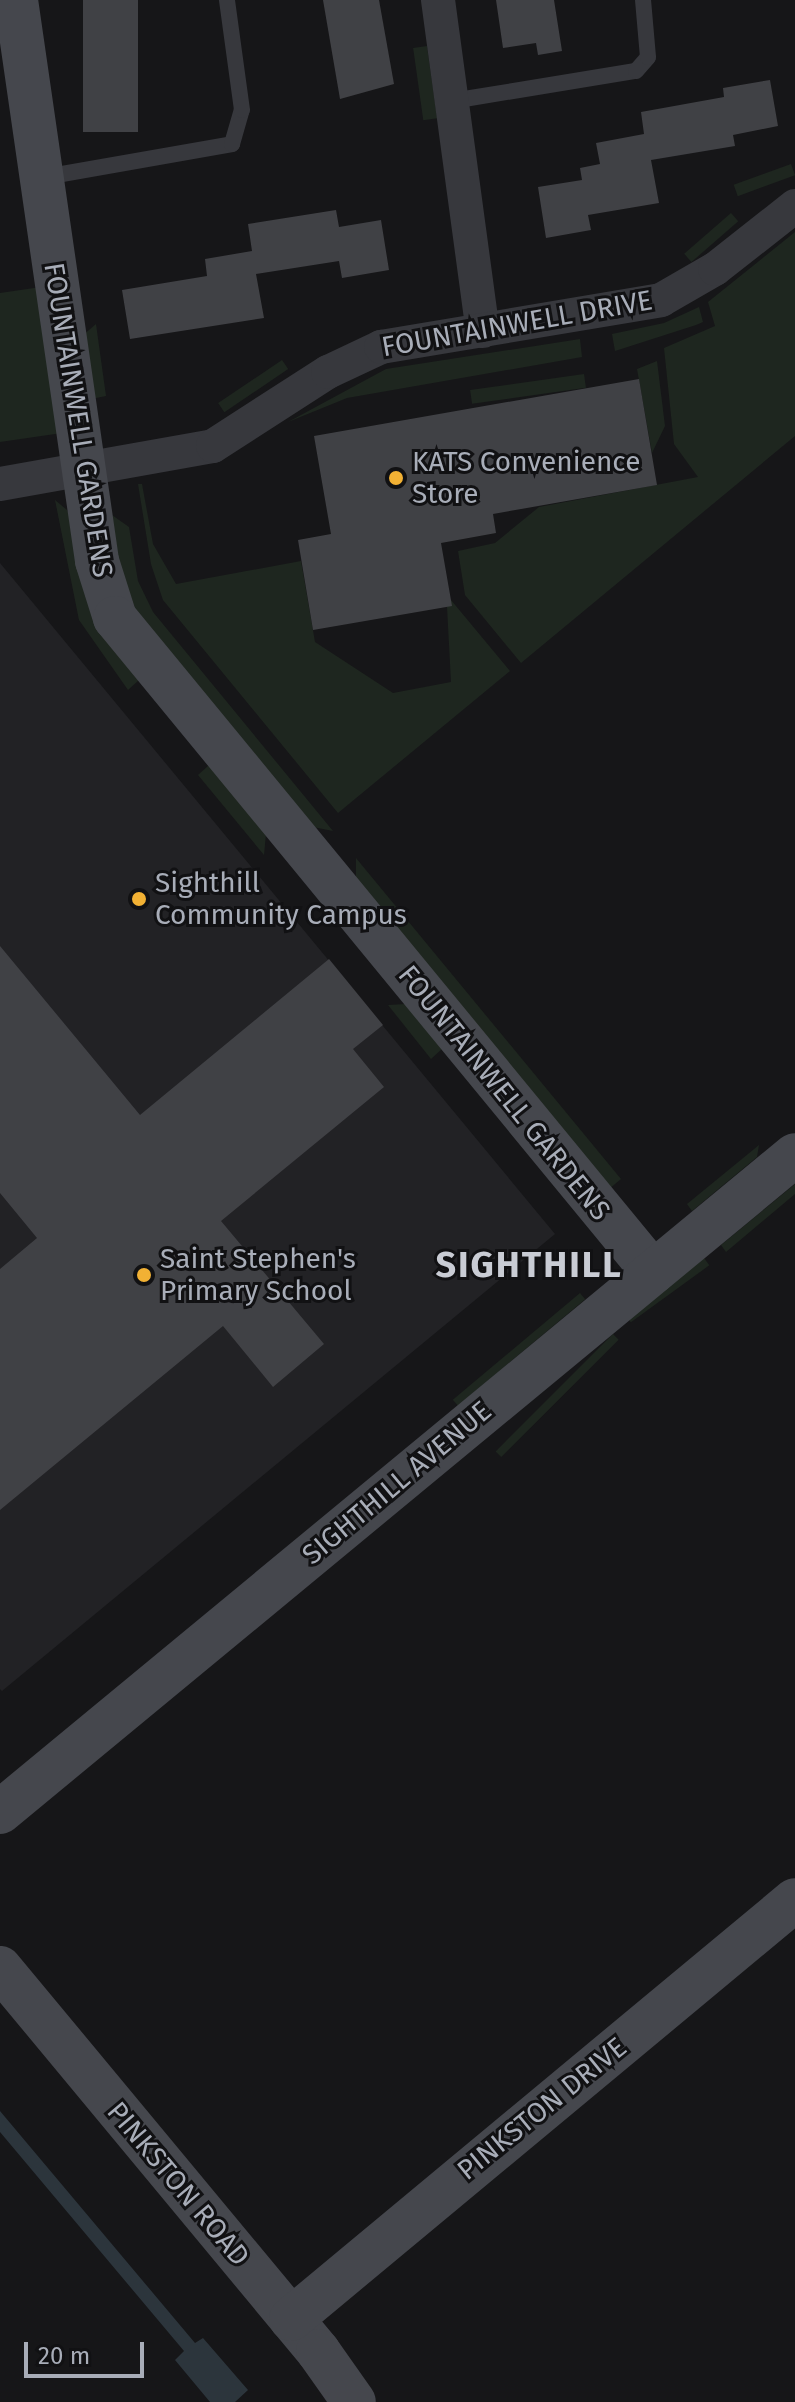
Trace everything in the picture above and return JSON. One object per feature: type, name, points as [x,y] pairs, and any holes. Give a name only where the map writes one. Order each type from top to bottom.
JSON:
[{"type":"street","name":"FOUNTAINWELL GARDENS","points":[[16,0],[97,561],[115,618],[653,1272]]},
{"type":"street","points":[[438,0],[483,331]]},
{"type":"street","name":"FOUNTAINWELL DRIVE","points":[[0,484],[213,446],[369,351],[661,300],[715,269],[795,206]]},
{"type":"street","name":"SIGHTHILL AVENUE","points":[[0,1812],[795,1155]]},
{"type":"street","name":"PINKSTON DRIVE","points":[[291,2319],[795,1900]]},
{"type":"street","name":"PINKSTON ROAD","points":[[0,1968],[291,2319],[354,2402]]},
{"type":"lane","points":[[41,178],[232,144],[242,110],[227,0]]},
{"type":"lane","points":[[452,101],[636,71],[648,57],[643,0]]},
{"type":"shaded area","points":[[427,46],[437,118],[423,120],[413,48]]},
{"type":"shaded area","points":[[791,164],[795,175],[738,196],[734,185]]},
{"type":"shaded area","points":[[731,213],[738,221],[691,262],[684,254]]},
{"type":"shaded area","points":[[795,232],[795,436],[521,663],[465,595],[458,551],[495,543],[539,507],[698,477],[674,444],[664,348],[715,326],[708,302]]},
{"type":"shaded area","points":[[41,287],[62,433],[0,442],[0,293]]},
{"type":"shaded area","points":[[699,307],[703,322],[615,351],[612,334],[664,323]]},
{"type":"shaded area","points":[[96,324],[106,396],[91,399],[82,336]]},
{"type":"shaded area","points":[[580,339],[582,357],[347,398],[288,422],[386,369]]},
{"type":"shaded area","points":[[282,360],[288,369],[224,412],[218,403]]},
{"type":"shaded area","points":[[657,361],[665,426],[652,453],[637,369]]},
{"type":"shaded area","points":[[584,374],[586,388],[472,404],[470,390]]},
{"type":"shaded area","points":[[138,484],[142,484],[153,544],[176,584],[301,561],[315,642],[393,693],[451,682],[447,607],[451,600],[510,671],[338,813],[163,600],[151,564]]},
{"type":"shaded area","points":[[55,500],[67,510],[139,680],[128,690],[79,620]]},
{"type":"shaded area","points":[[112,515],[129,527],[138,581],[153,612],[333,831],[313,827],[133,607],[120,570]]},
{"type":"shaded area","name":"Sighthill Community Campus","points":[[0,563],[555,1234],[2,1691],[0,1689]]},
{"type":"shaded area","points":[[209,765],[266,834],[264,855],[198,775]]},
{"type":"shaded area","points":[[356,858],[621,1179],[609,1189],[356,880]]},
{"type":"shaded area","points":[[406,1004],[443,1048],[431,1059],[388,1005]]},
{"type":"shaded area","points":[[759,1145],[757,1157],[692,1211],[687,1204]]},
{"type":"shaded area","points":[[795,1184],[795,1194],[726,1252],[721,1245]]},
{"type":"shaded area","points":[[704,1258],[709,1265],[631,1322],[626,1315]]},
{"type":"shaded area","points":[[580,1293],[585,1299],[458,1406],[453,1400]]},
{"type":"shaded area","points":[[613,1334],[619,1340],[501,1457],[496,1451]]},
{"type":"shaded area","points":[[0,2111],[195,2343],[203,2338],[248,2390],[235,2402],[210,2402],[175,2360],[184,2351],[0,2132]]},
{"type":"building","points":[[83,0],[138,0],[138,132],[83,132]]},
{"type":"building","points":[[323,0],[379,0],[394,84],[340,99]]},
{"type":"building","points":[[496,0],[554,0],[562,51],[538,55],[536,43],[503,48]]},
{"type":"building","points":[[770,80],[778,126],[733,135],[735,146],[651,160],[659,203],[588,215],[591,230],[546,238],[538,187],[582,180],[580,168],[600,164],[596,143],[644,134],[641,112],[724,97],[723,88]]},
{"type":"building","points":[[336,210],[339,227],[381,220],[389,270],[342,278],[339,261],[256,274],[264,318],[130,339],[122,290],[207,276],[205,259],[252,251],[248,224]]},
{"type":"building","points":[[639,379],[657,485],[493,514],[496,533],[441,543],[452,606],[313,630],[298,540],[331,534],[314,436]]},
{"type":"building","points":[[0,946],[140,1115],[329,959],[383,1025],[353,1049],[384,1087],[221,1221],[324,1344],[273,1387],[223,1326],[0,1510],[0,1269],[37,1238],[0,1193]]},
{"type":"place","name":"KATS Convenience Store","points":[[396,478]]},
{"type":"place","name":"Sighthill Community Campus","points":[[139,899]]},
{"type":"place","name":"Saint Stephen's Primary School","points":[[144,1275]]},
{"type":"district","name":"SIGHTHILL","points":[[529,1266]]}]
